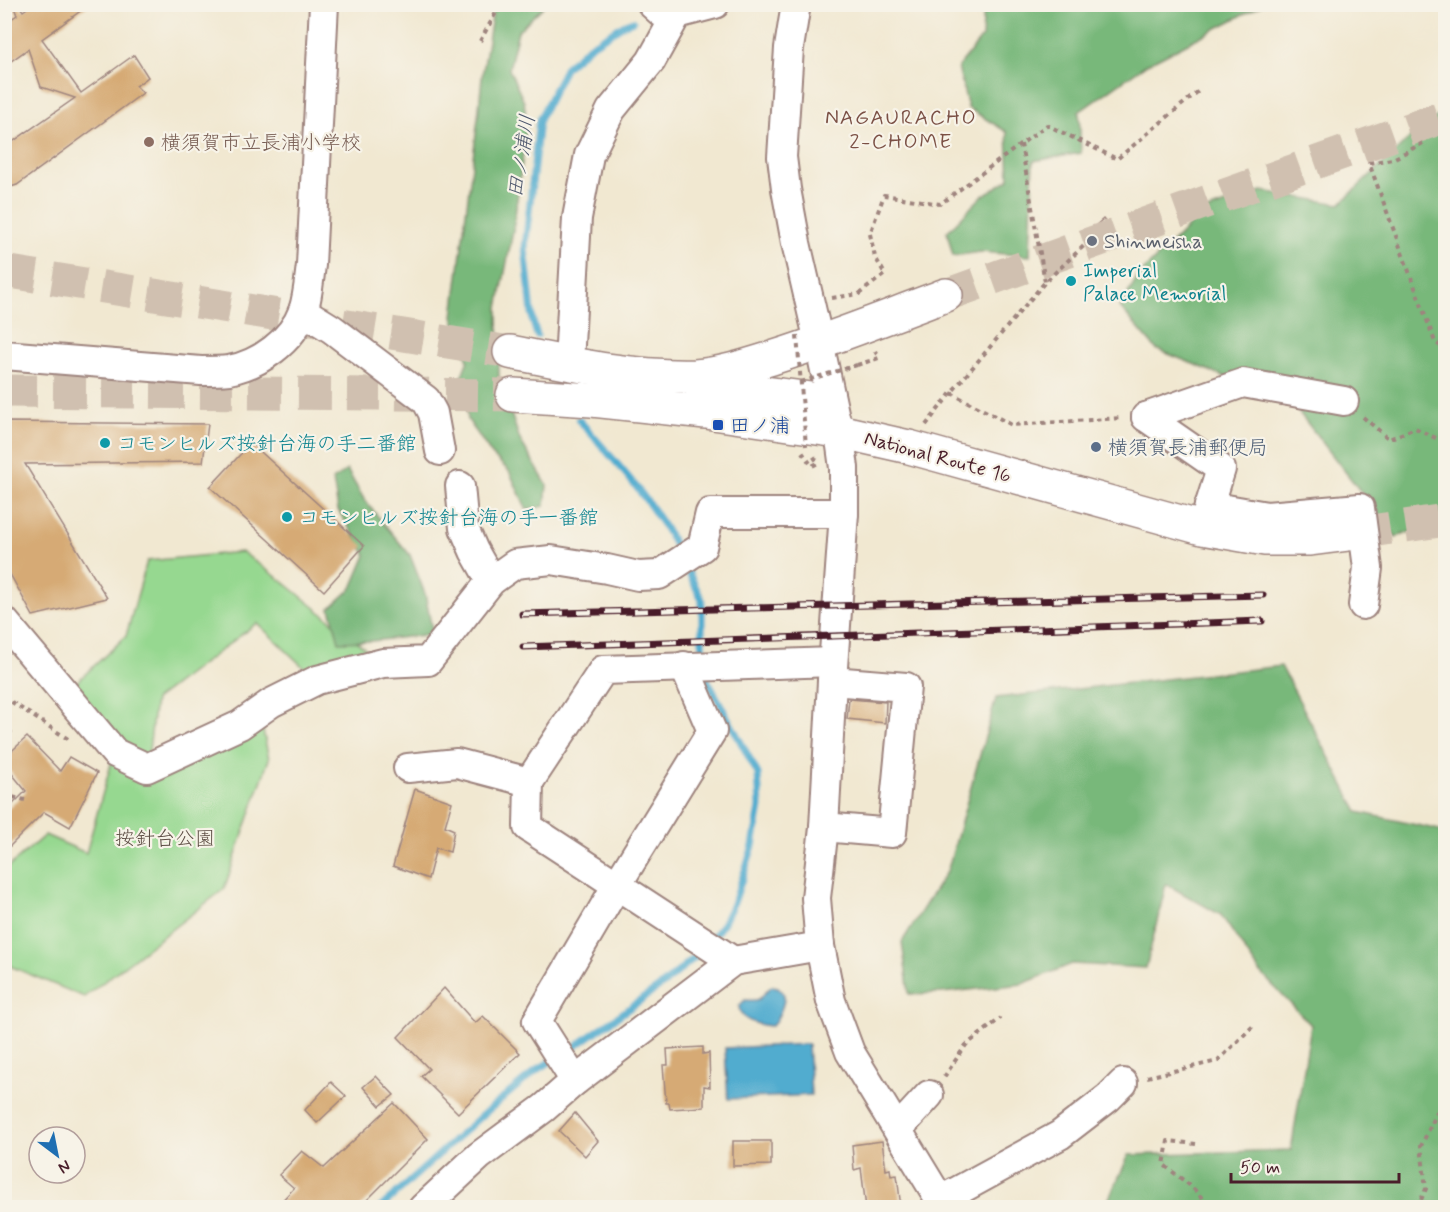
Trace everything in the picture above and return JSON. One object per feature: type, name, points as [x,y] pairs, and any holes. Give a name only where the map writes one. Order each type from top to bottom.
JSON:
[{"type":"highway","points":[[648,375],[697,376],[738,369],[808,339],[946,295]]},
{"type":"highway","points":[[510,352],[648,375],[674,382],[812,399],[828,410],[838,431]]},
{"type":"highway","name":"National Route 16","points":[[513,395],[592,400],[706,412],[838,431],[1206,517],[1265,540],[1310,540],[1357,533]]},
{"type":"street","points":[[4,355],[201,371],[229,370],[267,354],[283,342],[303,311],[311,265],[324,4]]},
{"type":"street","points":[[568,363],[577,219],[589,155],[611,110],[651,61],[664,9],[716,4]]},
{"type":"street","points":[[796,4],[789,48],[782,157],[796,243],[810,301],[808,339],[838,431],[844,468],[844,513],[832,671],[824,827],[816,898],[820,946],[831,1001],[850,1052],[943,1204],[1060,1135],[1108,1098],[1123,1083]]},
{"type":"street","points":[[303,311],[332,329],[426,400],[433,413],[440,452]]},
{"type":"street","points":[[1146,417],[1243,383],[1344,401]]},
{"type":"street","points":[[1146,417],[1221,470],[1206,517],[1267,516],[1360,508],[1368,568],[1363,605]]},
{"type":"street","points":[[460,486],[464,528],[491,581]]},
{"type":"street","points":[[4,621],[114,753],[147,768],[240,725],[271,703],[317,680],[383,663],[428,661],[491,581],[515,564],[551,560],[638,576],[660,575],[702,547],[710,513],[844,513]]},
{"type":"street","points":[[575,1081],[537,1021],[712,731],[684,666]]},
{"type":"street","points":[[733,961],[528,827],[530,782],[603,670],[684,666],[832,671],[906,687],[892,833],[824,827]]},
{"type":"street","points":[[408,768],[457,763],[530,782]]},
{"type":"street","points":[[423,1208],[479,1156],[733,961],[820,946]]},
{"type":"street","points":[[898,1129],[929,1095]]},
{"type":"path","points":[[480,40],[501,4]]},
{"type":"path","points":[[810,301],[859,294],[885,274],[875,257],[870,234],[884,195],[939,204],[1047,125],[1117,159],[1201,89]]},
{"type":"path","points":[[1423,143],[1394,159],[1369,163],[1435,342],[1446,350]]},
{"type":"path","points":[[1021,144],[1045,282]]},
{"type":"path","points":[[909,447],[951,393],[1045,282],[1087,243]]},
{"type":"path","points":[[806,446],[801,382],[808,339]]},
{"type":"path","points":[[801,382],[879,358],[876,350],[867,353]]},
{"type":"path","points":[[951,393],[1012,425],[1146,417]]},
{"type":"path","points":[[1344,401],[1389,439],[1415,428],[1446,443]]},
{"type":"path","points":[[4,697],[69,740]]},
{"type":"path","points":[[4,722],[13,736]]},
{"type":"path","points":[[4,795],[26,800]]},
{"type":"path","points":[[929,1095],[966,1045],[1001,1018]]},
{"type":"path","points":[[1123,1083],[1218,1061],[1255,1024]]},
{"type":"path","points":[[1417,1208],[1426,1189],[1420,1146],[1446,1094]]},
{"type":"path","points":[[1196,1144],[1168,1141],[1164,1165],[1192,1187],[1211,1208]]},
{"type":"green space","points":[[984,4],[1262,5],[1147,64],[1079,112],[1081,153],[1033,161],[1030,256],[981,252],[953,256],[947,232],[982,196],[1009,179],[1007,132],[968,108],[958,67],[982,37]]},
{"type":"green space","points":[[494,5],[545,5],[518,31],[509,69],[524,102],[527,124],[513,231],[498,308],[499,379],[520,440],[547,485],[545,506],[527,510],[509,471],[492,455],[468,420],[462,375],[468,360],[453,316],[482,77]]},
{"type":"green space","points":[[1445,111],[1445,520],[1396,537],[1294,406],[1156,349],[1120,307],[1139,275],[1203,212],[1262,191],[1340,204],[1419,129]]},
{"type":"green space","points":[[347,470],[365,501],[410,555],[425,594],[433,634],[372,641],[339,642],[330,608],[352,588],[366,555],[338,510],[333,480]]},
{"type":"green space","name":"按針台公園","points":[[242,552],[281,580],[383,663],[317,680],[257,623],[155,700],[147,768],[261,721],[269,759],[224,889],[84,997],[5,964],[4,871],[45,835],[86,853],[114,753],[65,693],[126,636],[147,561]]},
{"type":"green space","points":[[1281,666],[1358,812],[1445,830],[1445,1207],[1105,1207],[1129,1155],[1291,1150],[1311,1025],[1259,971],[1221,915],[1166,884],[1146,968],[1072,964],[1022,984],[942,993],[909,994],[902,942],[948,869],[996,698]]},
{"type":"water","points":[[772,986],[778,987],[784,996],[780,1012],[772,1026],[746,1019],[739,1006],[745,1000],[759,999]]},
{"type":"water","points":[[808,1044],[811,1095],[728,1099],[725,1048]]},
{"type":"building","points":[[18,4],[23,11],[33,4],[90,4],[42,39],[81,93],[134,55],[148,77],[136,86],[143,93],[17,185],[4,189],[4,148],[75,98],[41,87],[28,49],[4,66],[4,24],[17,15],[13,5]]},
{"type":"building","points":[[1103,219],[1116,236],[1101,248],[1088,232]]},
{"type":"building","points":[[4,422],[208,424],[203,462],[25,464],[107,598],[33,616],[4,563]]},
{"type":"building","name":"コモンヒルズ按針台海の手一番館","points":[[251,443],[364,546],[324,591],[210,487]]},
{"type":"building","points":[[849,699],[886,702],[885,723],[847,719]]},
{"type":"building","points":[[27,737],[60,771],[69,757],[97,773],[70,827],[44,812],[4,852],[4,813],[26,791],[4,764],[4,758]]},
{"type":"building","points":[[415,789],[452,802],[445,826],[454,830],[450,852],[436,848],[428,879],[393,866]]},
{"type":"building","points":[[444,988],[475,1023],[483,1016],[520,1053],[458,1113],[421,1076],[429,1069],[398,1037]]},
{"type":"building","points":[[703,1047],[703,1054],[709,1053],[710,1087],[704,1086],[704,1107],[670,1109],[669,1103],[666,1103],[663,1065],[668,1065],[667,1049]]},
{"type":"building","points":[[376,1076],[394,1095],[380,1106],[363,1087]]},
{"type":"building","points":[[331,1082],[346,1096],[317,1123],[305,1110]]},
{"type":"building","points":[[394,1103],[428,1139],[359,1208],[275,1208],[294,1188],[279,1175],[302,1151],[324,1168]]},
{"type":"building","points":[[575,1113],[598,1141],[585,1156],[559,1131]]},
{"type":"building","points":[[733,1141],[771,1141],[771,1165],[733,1166]]},
{"type":"building","points":[[882,1141],[886,1170],[890,1169],[891,1176],[897,1175],[901,1208],[866,1208],[861,1168],[854,1170],[852,1145]]},
{"type":"waterway","name":"田ノ浦川","points":[[537,335],[533,322],[525,248],[539,120],[566,67],[590,46],[633,21]]},
{"type":"waterway","points":[[579,420],[647,501],[680,555]]},
{"type":"waterway","points":[[685,565],[702,600],[702,661]]},
{"type":"waterway","points":[[704,674],[758,774],[760,807],[753,846],[735,900],[723,924],[711,939]]},
{"type":"waterway","points":[[566,1053],[665,983],[703,950]]},
{"type":"waterway","points":[[380,1208],[480,1117],[537,1070],[553,1060]]},
{"type":"tunnel","points":[[946,295],[1446,116]]},
{"type":"tunnel","points":[[4,271],[510,352]]},
{"type":"tunnel","points":[[4,391],[513,395]]},
{"type":"tunnel","points":[[1357,533],[1446,520]]},
{"type":"railway","points":[[522,614],[1263,595]]},
{"type":"railway","points":[[523,647],[1262,621]]},
{"type":"place","name":"横須賀市立長浦小学校","points":[[149,142]]},
{"type":"place","name":"Shinmeisha","points":[[1092,241]]},
{"type":"place","name":"Imperial Palace Memorial","points":[[1071,281]]},
{"type":"place","name":"田ノ浦","points":[[718,425]]},
{"type":"place","name":"コモンヒルズ按針台海の手二番館","points":[[105,443]]},
{"type":"place","name":"横須賀長浦郵便局","points":[[1096,447]]},
{"type":"place","name":"コモンヒルズ按針台海の手一番館","points":[[287,517]]},
{"type":"district","name":"NAGAURACHO 2-CHOME","points":[[901,129]]}]
